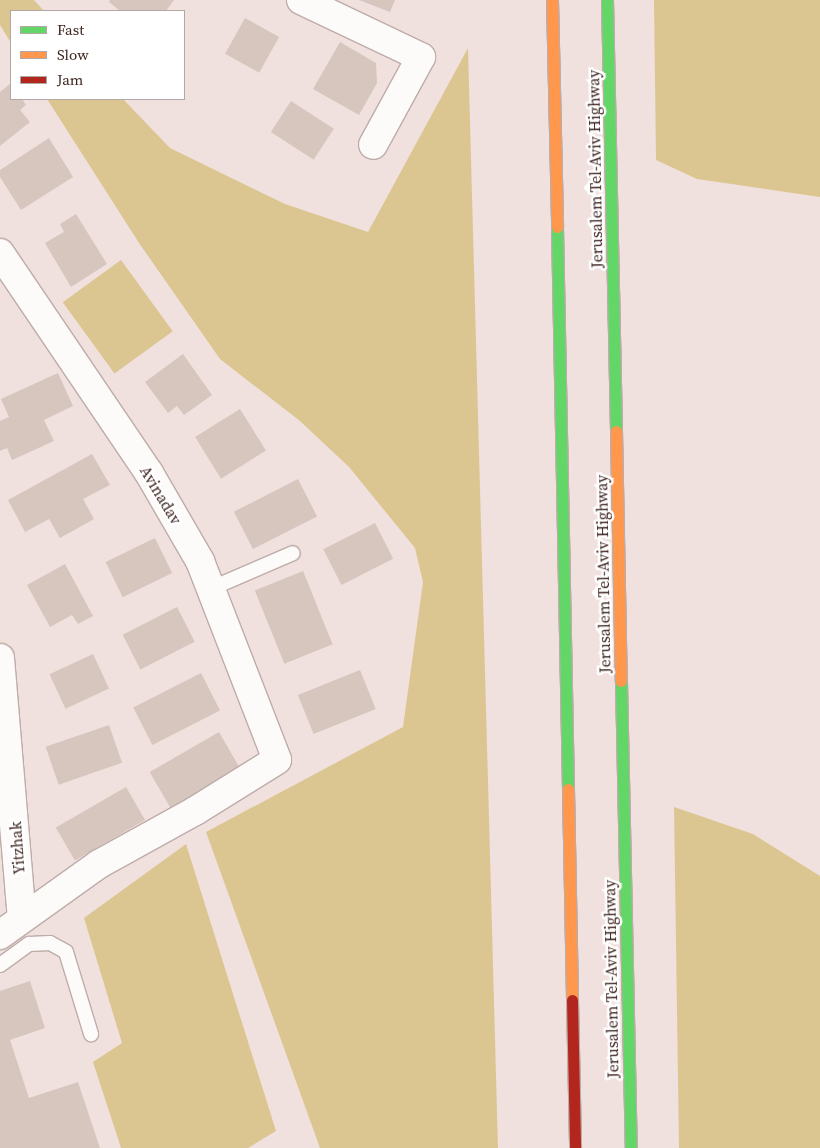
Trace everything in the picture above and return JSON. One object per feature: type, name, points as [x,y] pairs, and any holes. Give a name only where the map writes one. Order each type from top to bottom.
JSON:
[{"type":"highway","points":[[552,0],[575,1148]]},
{"type":"highway","name":"Jerusalem Tel-Aviv Highway","points":[[607,0],[631,1148]]},
{"type":"street","points":[[301,0],[421,57],[373,144]]},
{"type":"street","name":"Avinadav","points":[[0,253],[149,473],[200,562],[277,760],[196,811],[99,864],[22,918]]},
{"type":"street","name":"Yitzhak","points":[[0,658],[22,918]]},
{"type":"street","points":[[0,936],[22,918]]},
{"type":"lane","points":[[210,589],[293,554]]},
{"type":"lane","points":[[0,965],[29,944],[50,943],[66,952],[91,1034]]},
{"type":"shaded area","points":[[0,0],[34,0],[43,10],[10,10],[10,41],[0,25]]},
{"type":"shaded area","points":[[654,0],[820,0],[820,197],[697,179],[656,160]]},
{"type":"shaded area","points":[[468,48],[498,1148],[320,1148],[206,832],[403,727],[423,582],[415,548],[349,467],[300,421],[220,359],[139,243],[48,100],[124,100],[170,148],[285,204],[368,232]]},
{"type":"shaded area","points":[[121,260],[173,331],[114,374],[63,302]]},
{"type":"shaded area","points":[[674,807],[753,834],[820,876],[820,1148],[679,1148]]},
{"type":"shaded area","points":[[186,844],[276,1131],[248,1148],[121,1148],[93,1062],[122,1043],[84,918]]},
{"type":"building","points":[[110,0],[174,0],[167,10],[119,10],[109,2]]},
{"type":"building","points":[[359,0],[395,0],[390,12]]},
{"type":"building","points":[[245,18],[279,37],[259,73],[225,54]]},
{"type":"building","points":[[340,42],[376,63],[377,83],[359,115],[313,89]]},
{"type":"building","points":[[10,84],[10,100],[23,100],[26,105],[20,110],[30,122],[0,146],[0,92]]},
{"type":"building","points":[[291,101],[334,129],[314,160],[271,132]]},
{"type":"building","points":[[49,138],[73,177],[21,210],[0,177],[0,170]]},
{"type":"building","points":[[76,214],[107,264],[71,287],[45,243],[64,232],[60,224]]},
{"type":"building","points":[[183,354],[212,395],[184,415],[177,406],[168,413],[145,382]]},
{"type":"building","points":[[58,373],[73,406],[44,420],[54,441],[12,460],[7,448],[0,451],[0,421],[9,417],[1,399]]},
{"type":"building","points":[[240,409],[266,451],[221,479],[195,437]]},
{"type":"building","points":[[92,454],[110,485],[83,499],[94,519],[60,538],[49,519],[25,532],[8,500]]},
{"type":"building","points":[[298,479],[317,516],[253,549],[234,512]]},
{"type":"building","points":[[375,523],[393,559],[341,585],[323,549]]},
{"type":"building","points":[[155,538],[172,573],[123,597],[106,562]]},
{"type":"building","points":[[65,564],[93,616],[78,624],[72,615],[50,627],[27,585]]},
{"type":"building","points":[[303,571],[333,644],[284,664],[255,590]]},
{"type":"building","points":[[177,607],[195,642],[140,669],[123,635]]},
{"type":"building","points":[[93,654],[109,688],[66,709],[49,674]]},
{"type":"building","points":[[360,670],[376,709],[314,734],[298,695]]},
{"type":"building","points":[[201,673],[220,710],[152,745],[133,708]]},
{"type":"building","points":[[109,725],[122,763],[59,785],[46,747]]},
{"type":"building","points":[[219,732],[241,770],[172,810],[150,772]]},
{"type":"building","points":[[126,787],[145,820],[75,860],[56,828]]},
{"type":"building","points":[[30,981],[45,1028],[10,1040],[29,1098],[78,1082],[100,1148],[0,1148],[0,991]]},
{"type":"traffic: fast","points":[[607,0],[616,431]]},
{"type":"traffic: fast","points":[[557,227],[568,789]]},
{"type":"traffic: fast","points":[[621,681],[631,1148]]},
{"type":"traffic: slow","points":[[552,0],[557,227]]},
{"type":"traffic: slow","points":[[616,431],[621,681]]},
{"type":"traffic: slow","points":[[568,789],[572,1000]]},
{"type":"traffic: jam","points":[[572,1000],[575,1148]]}]
